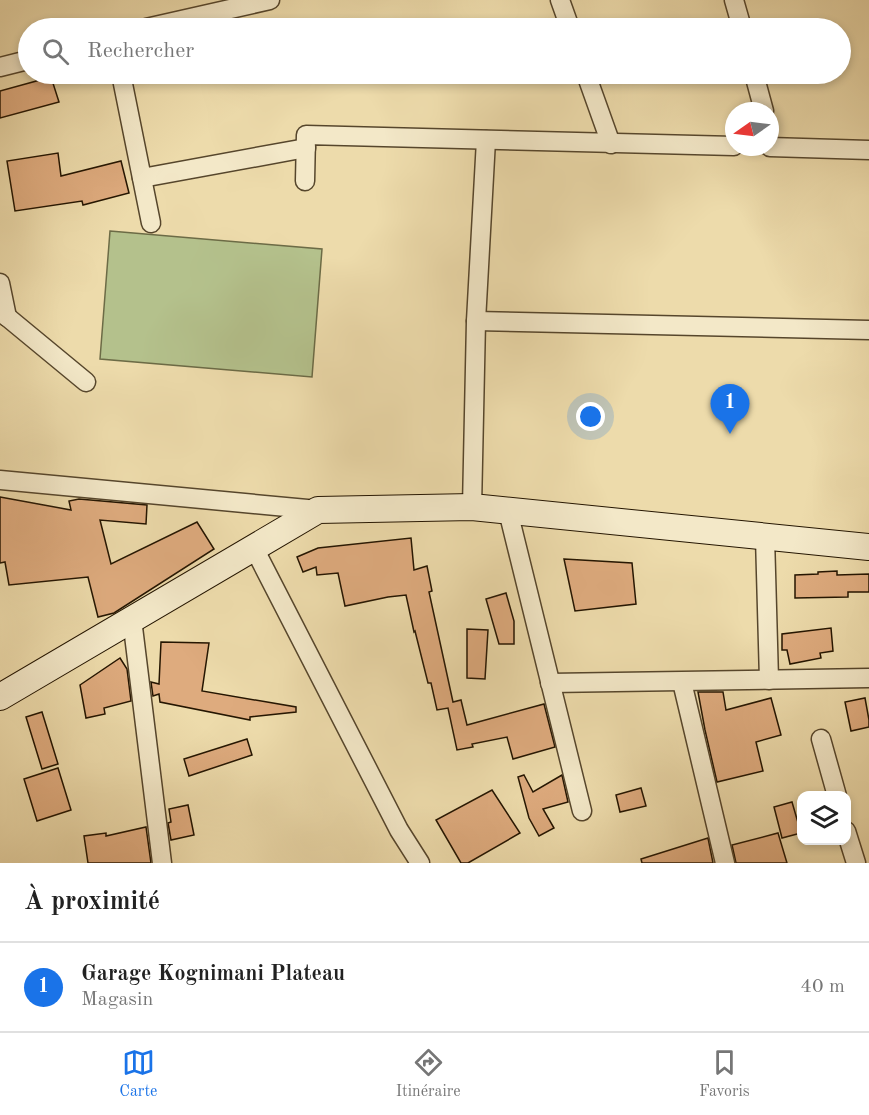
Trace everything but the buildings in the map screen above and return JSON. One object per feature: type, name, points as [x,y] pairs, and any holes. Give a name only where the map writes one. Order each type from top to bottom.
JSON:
[{"type":"street","points":[[190,18],[270,0]]},
{"type":"street","points":[[560,0],[566,18]]},
{"type":"street","points":[[734,0],[739,18]]},
{"type":"street","points":[[0,68],[18,63]]},
{"type":"street","points":[[122,84],[151,223]]},
{"type":"street","points":[[590,84],[611,144]]},
{"type":"street","points":[[757,84],[762,102]]},
{"type":"street","points":[[305,182],[306,135],[725,146]]},
{"type":"street","points":[[472,507],[476,321],[486,140]]},
{"type":"street","points":[[779,144],[869,150]]},
{"type":"street","points":[[142,178],[306,148]]},
{"type":"street","points":[[0,283],[4,314],[86,382]]},
{"type":"street","points":[[476,321],[869,330]]},
{"type":"street","points":[[0,480],[318,510],[472,507],[869,547]]},
{"type":"street","points":[[0,697],[318,510]]},
{"type":"street","points":[[508,511],[582,811]]},
{"type":"street","points":[[765,537],[769,680]]},
{"type":"street","points":[[254,548],[399,830],[420,863]]},
{"type":"street","points":[[132,619],[162,863]]},
{"type":"street","points":[[550,683],[869,678]]},
{"type":"street","points":[[682,682],[725,863]]},
{"type":"street","points":[[821,739],[836,791]]},
{"type":"street","points":[[850,845],[856,863]]},
{"type":"green space","points":[[110,231],[322,249],[312,377],[100,359]]},
{"type":"place","name":"Garage Kognimani Plateau","points":[[730,434]]}]
